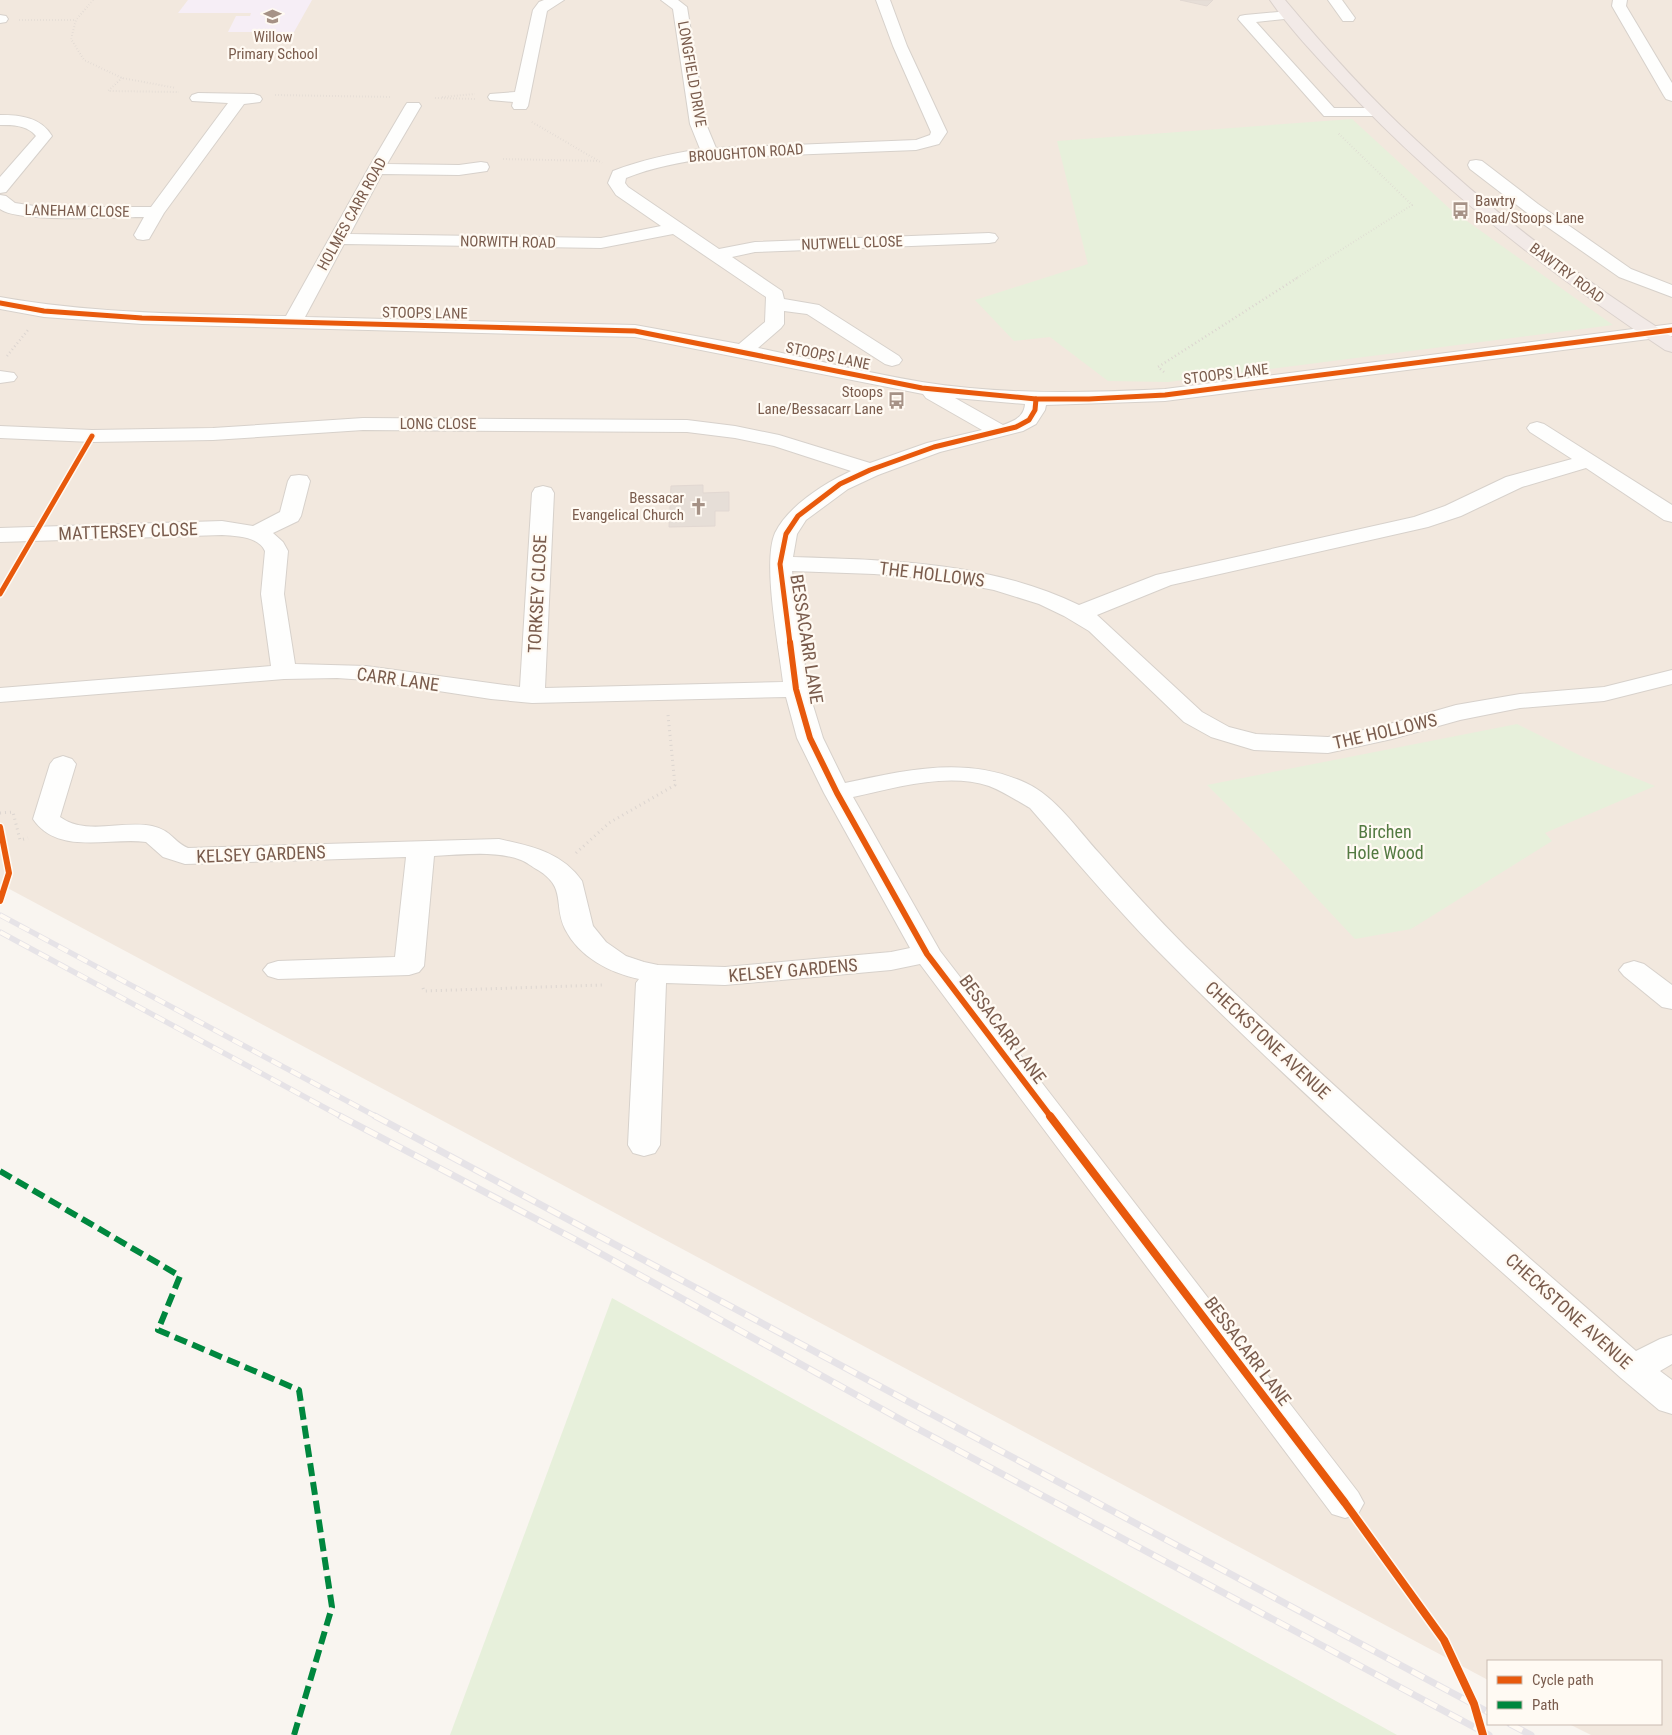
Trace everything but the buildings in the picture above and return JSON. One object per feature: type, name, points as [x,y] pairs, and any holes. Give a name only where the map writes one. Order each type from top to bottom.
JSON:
[{"type":"highway","name":"BAWTRY ROAD","points":[[1277,0],[1378,113],[1481,208],[1587,290],[1672,346]]},
{"type":"street","points":[[496,97],[520,101],[540,10],[544,5],[557,0]]},
{"type":"street","name":"LONGFIELD DRIVE","points":[[668,0],[680,7],[698,124],[710,153]]},
{"type":"street","name":"BROUGHTON ROAD","points":[[619,175],[663,160],[710,153],[899,146],[930,142],[938,137],[939,132],[900,46],[883,0]]},
{"type":"street","points":[[1335,0],[1348,18]]},
{"type":"street","points":[[1620,0],[1619,6],[1665,74],[1672,96]]},
{"type":"street","points":[[1290,15],[1245,19],[1330,113],[1378,113]]},
{"type":"street","points":[[192,95],[239,99],[263,97]]},
{"type":"street","name":"LANEHAM CLOSE","points":[[143,235],[156,212],[239,99]]},
{"type":"street","name":"HOLMES CARR ROAD","points":[[292,323],[376,169],[420,102]]},
{"type":"street","points":[[0,120],[22,122],[35,126],[42,130],[44,136],[0,188]]},
{"type":"street","points":[[1476,165],[1532,208],[1625,273],[1672,291]]},
{"type":"street","points":[[376,169],[459,170],[482,167]]},
{"type":"street","points":[[619,175],[616,183],[622,191],[775,294],[774,324],[743,351]]},
{"type":"street","name":"LANEHAM CLOSE","points":[[0,200],[10,208],[41,212],[156,212]]},
{"type":"street","name":"NORWITH ROAD","points":[[338,239],[601,243],[676,228]]},
{"type":"street","name":"NUTWELL CLOSE","points":[[716,254],[755,246],[989,238]]},
{"type":"street","name":"STOOPS LANE","points":[[0,303],[44,311],[132,318],[635,331],[922,388],[1036,398],[1133,398],[1672,330]]},
{"type":"street","points":[[776,304],[812,310],[892,360]]},
{"type":"street","points":[[922,388],[1001,432]]},
{"type":"street","name":"BESSACARR LANE","points":[[1036,398],[1035,410],[1029,420],[1001,432],[934,447],[870,470],[840,484],[798,516],[786,534],[780,564],[796,689],[810,738],[837,793],[928,954],[1345,1503]]},
{"type":"street","name":"LONG CLOSE","points":[[0,432],[92,436],[213,434],[382,424],[687,426],[735,432],[779,441],[870,470]]},
{"type":"street","points":[[1537,428],[1672,515]]},
{"type":"street","points":[[1080,613],[1164,580],[1420,522],[1453,511],[1514,482],[1589,461]]},
{"type":"street","points":[[255,533],[290,516],[299,481]]},
{"type":"street","name":"TORKSEY CLOSE","points":[[532,696],[543,492]]},
{"type":"street","name":"MATTERSEY CLOSE","points":[[0,535],[222,528],[240,529],[255,533],[274,546],[277,554],[272,584],[284,672]]},
{"type":"street","name":"THE HOLLOWS","points":[[780,564],[904,568],[945,572],[999,583],[1052,600],[1080,613],[1097,626],[1193,717],[1220,732],[1254,742],[1328,745],[1383,734],[1456,713],[1520,701],[1604,694],[1672,677]]},
{"type":"street","name":"CARR LANE","points":[[0,695],[284,672],[337,671],[366,673],[491,692],[532,696],[666,694],[796,689]]},
{"type":"street","name":"KELSEY GARDENS","points":[[63,764],[46,819],[56,829],[79,834],[149,833],[160,837],[171,850],[185,856],[498,847],[531,854],[557,870],[568,881],[579,928],[596,948],[616,962],[654,978],[725,976],[793,971],[891,961],[928,954]]},
{"type":"street","name":"CHECKSTONE AVENUE","points":[[837,793],[926,774],[961,774],[988,778],[1016,788],[1039,802],[1164,941],[1238,1014],[1341,1109],[1633,1369],[1672,1400]]},
{"type":"street","points":[[278,970],[409,966],[421,848]]},
{"type":"street","points":[[1634,970],[1672,1000]]},
{"type":"street","points":[[644,1145],[654,978]]},
{"type":"street","points":[[1633,1369],[1672,1348]]},
{"type":"path","points":[[93,0],[76,20],[71,39],[84,60],[122,78],[178,88]]},
{"type":"path","points":[[0,19],[76,20]]},
{"type":"path","points":[[122,78],[108,91],[192,95]]},
{"type":"path","points":[[420,102],[453,94],[488,93],[496,97]]},
{"type":"path","points":[[263,97],[391,97]]},
{"type":"path","points":[[436,98],[478,100]]},
{"type":"path","points":[[528,120],[599,161],[619,175]]},
{"type":"path","points":[[1184,392],[1158,367],[1412,205],[1333,128]]},
{"type":"path","points":[[482,167],[500,159],[599,161]]},
{"type":"path","points":[[6,356],[44,311]]},
{"type":"path","points":[[557,870],[609,823],[676,785],[666,694]]},
{"type":"path","points":[[409,966],[424,991],[654,978]]},
{"type":"shaded area","points":[[0,0],[1672,0],[1672,1735],[1591,1735],[1571,1725],[1662,1725],[1662,1660],[1487,1660],[1487,1679],[0,884]]},
{"type":"shaded area","name":"Willow Primary School","points":[[188,0],[312,0],[294,32],[228,32],[236,16],[250,16],[251,13],[178,13]]},
{"type":"green space","points":[[1352,119],[1450,209],[1613,325],[1168,382],[1108,381],[1050,337],[1014,341],[975,300],[1088,264],[1057,141]]},
{"type":"green space","name":"Birchen Hole Wood","points":[[1517,724],[1581,756],[1655,786],[1545,833],[1552,841],[1411,929],[1355,939],[1264,842],[1207,785]]},
{"type":"green space","points":[[612,1298],[1397,1735],[450,1735]]},
{"type":"railway","points":[[0,915],[377,1117]]},
{"type":"railway","points":[[0,932],[342,1117]]},
{"type":"railway","points":[[340,1116],[578,1241],[907,1423],[1489,1735]]},
{"type":"railway","points":[[375,1116],[1487,1711]]},
{"type":"railway","points":[[1512,1725],[1531,1735]]},
{"type":"marked path","points":[[0,1171],[180,1276],[158,1330],[299,1390],[332,1607],[294,1735]]},
{"type":"cycle path","points":[[0,303],[44,311],[142,318],[635,331],[922,388],[1036,399],[1089,399],[1165,395],[1672,330]]},
{"type":"cycle path","points":[[1036,399],[1035,410],[1029,420],[1016,427],[934,447],[870,470],[840,484],[798,516],[786,534],[780,564],[796,689],[810,738],[837,793],[927,954],[1345,1503],[1444,1640],[1474,1704],[1483,1735]]},
{"type":"cycle path","points":[[0,594],[92,436]]},
{"type":"cycle path","points":[[0,827],[9,873],[0,901]]},
{"type":"place","name":"Willow Primary School","points":[[273,16]]},
{"type":"place","name":"Bawtry Road/Stoops Lane","points":[[1461,210]]},
{"type":"place","name":"Stoops Lane/Bessacarr Lane","points":[[897,401]]},
{"type":"place","name":"Bessacar Evangelical Church","points":[[698,507]]}]
